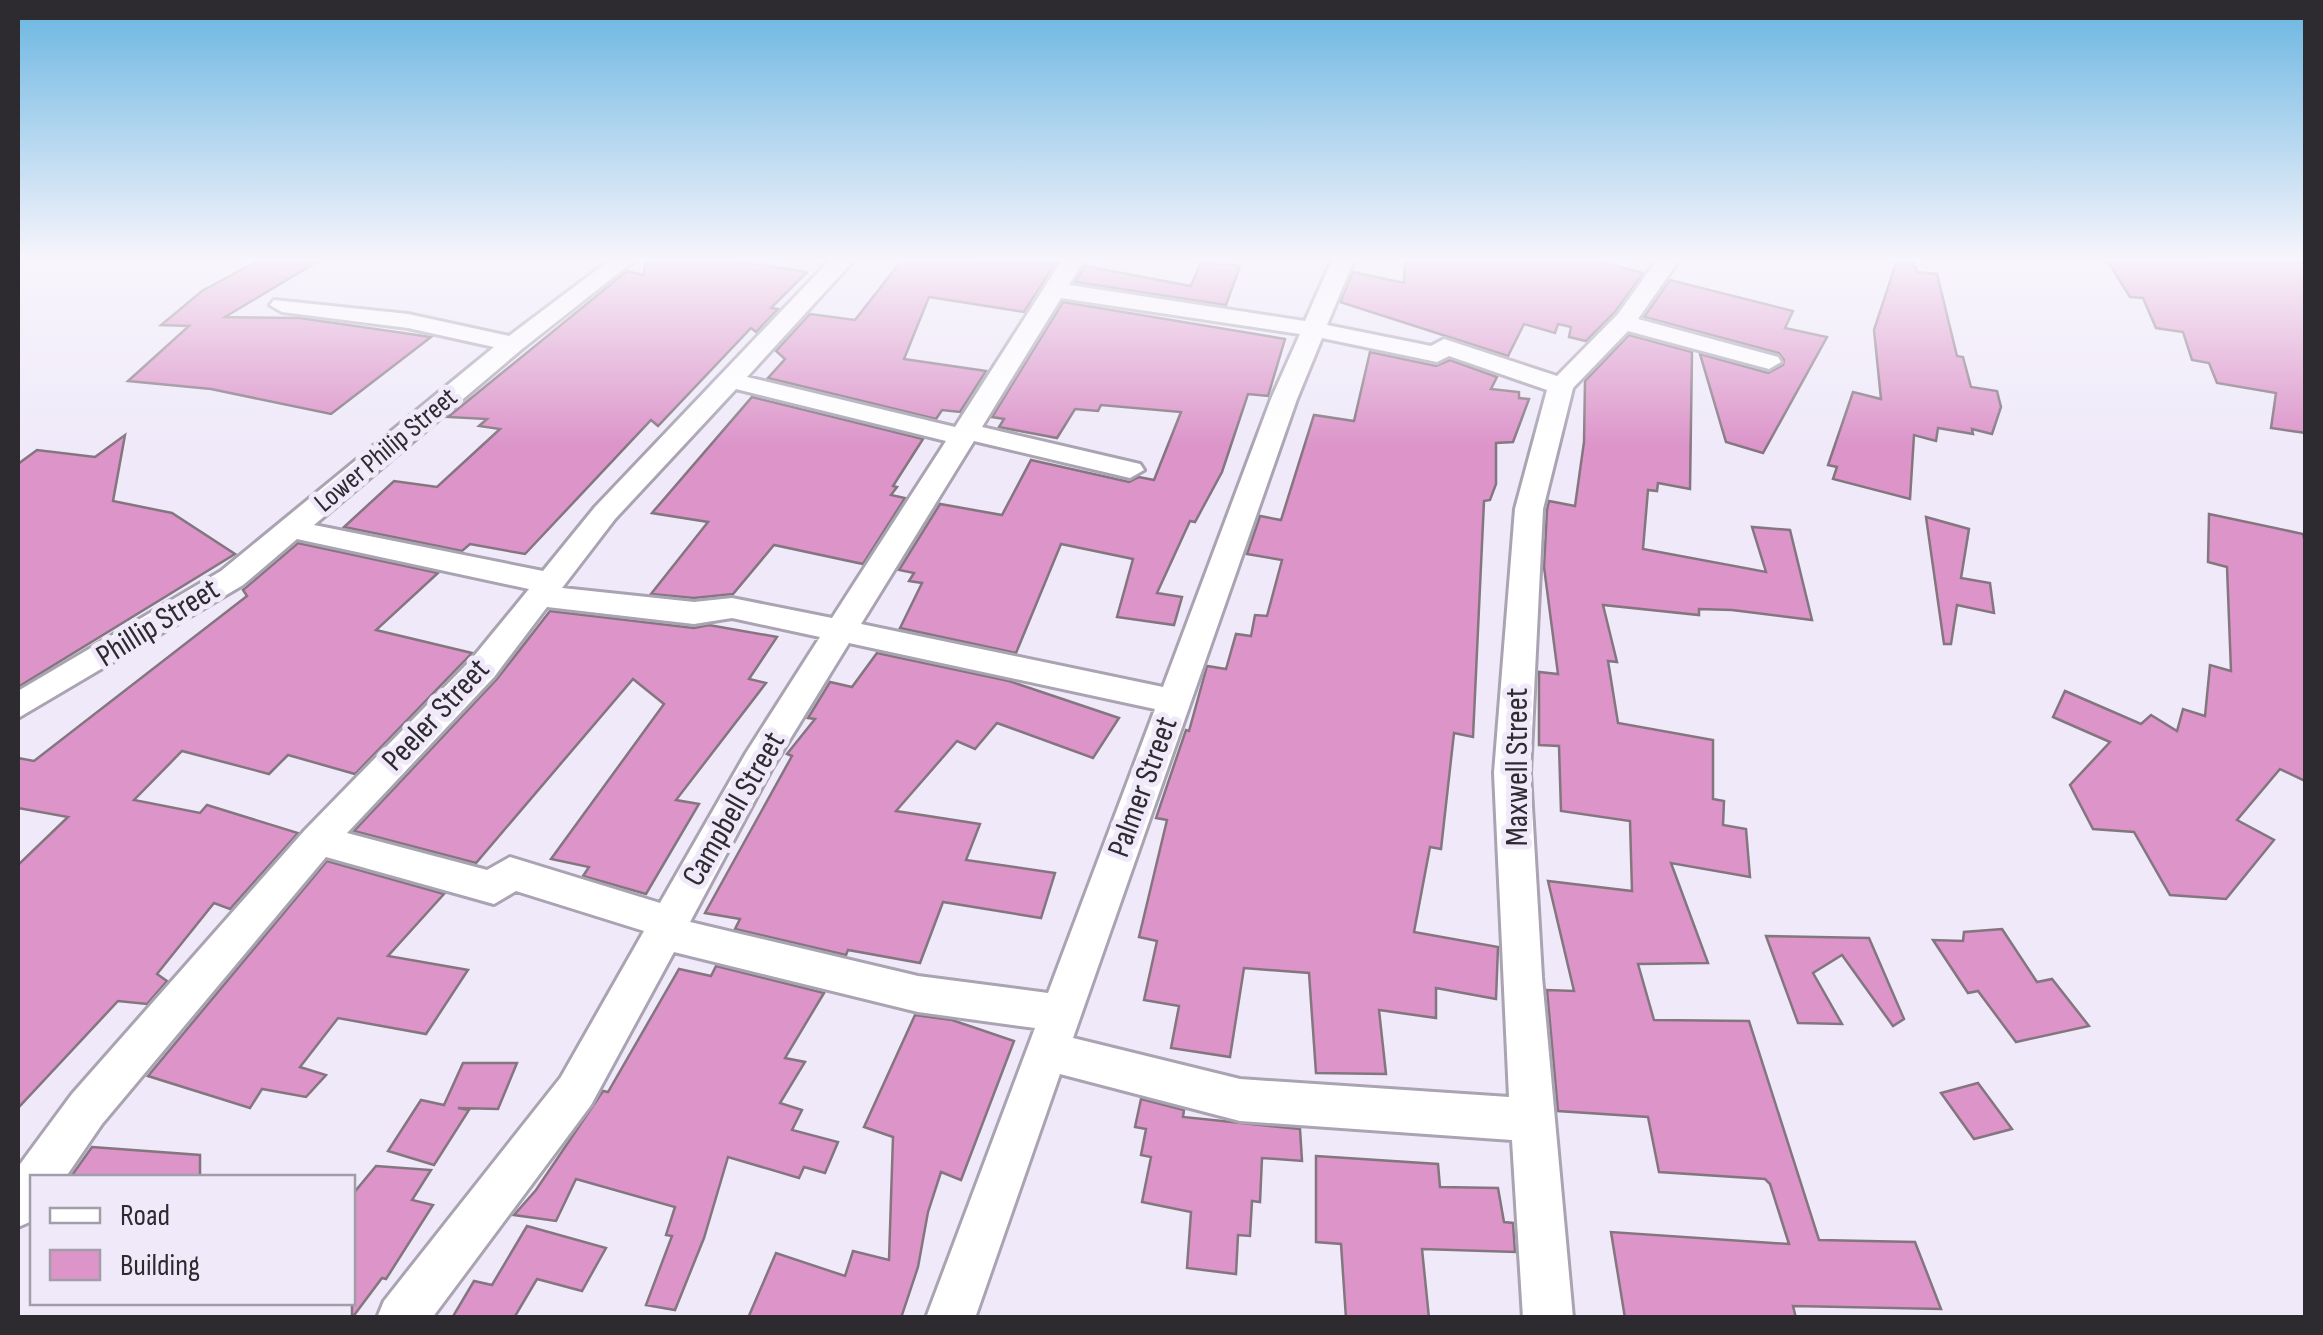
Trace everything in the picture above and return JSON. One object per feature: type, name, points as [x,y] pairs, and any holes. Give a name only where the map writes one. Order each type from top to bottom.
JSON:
[{"type":"street","points":[[414,322],[512,344]]},
{"type":"street","name":"Lower Philip Street","points":[[290,529],[541,322]]},
{"type":"street","name":"Peeler Street","points":[[39,1175],[88,1109],[318,840],[482,669],[605,513],[784,322]]},
{"type":"street","name":"Campbell Street","points":[[401,1318],[576,1091],[758,762],[1034,322]]},
{"type":"street","points":[[1283,322],[1437,354],[1444,346],[1561,386]]},
{"type":"street","name":"Palmer Street","points":[[950,1318],[1284,399],[1317,322]]},
{"type":"street","name":"Maxwell Street","points":[[1548,1318],[1512,773],[1529,509],[1561,386],[1623,322]]},
{"type":"street","points":[[1624,322],[1769,362]]},
{"type":"street","points":[[730,380],[1130,470]]},
{"type":"street","points":[[290,529],[544,589],[694,613],[732,608],[1174,701]]},
{"type":"street","name":"Phillip Street","points":[[18,706],[232,578],[290,529]]},
{"type":"street","points":[[318,840],[494,888],[510,873],[666,928],[1054,1032],[1240,1100],[1533,1120]]},
{"type":"building","points":[[330,322],[431,337],[331,414],[211,389],[128,381],[189,326],[161,325]]},
{"type":"building","points":[[564,322],[765,322],[756,332],[751,328],[658,426],[651,420],[525,554],[470,544],[462,551],[344,527],[394,481],[437,487],[500,429],[479,426],[487,419],[448,417]]},
{"type":"building","points":[[802,322],[919,322],[904,359],[986,371],[960,412],[942,410],[936,419],[768,378],[785,359],[776,351]]},
{"type":"building","points":[[1050,322],[1185,322],[1285,339],[1268,396],[1248,394],[1222,472],[1195,522],[1190,521],[1157,593],[1182,597],[1174,625],[1117,617],[1133,559],[1061,544],[1016,653],[900,628],[922,583],[909,581],[914,573],[899,570],[940,504],[1002,515],[1031,460],[1129,482],[1139,477],[1154,480],[1181,412],[1101,405],[1098,411],[1075,409],[1057,438],[999,427],[1004,419],[992,417]]},
{"type":"building","points":[[1403,322],[1605,322],[1586,341],[1569,337],[1571,327],[1558,324],[1555,333],[1524,324],[1508,356]]},
{"type":"building","points":[[1664,322],[1788,322],[1785,328],[1827,337],[1763,453],[1726,442],[1700,354],[1768,373],[1783,365],[1779,353]]},
{"type":"building","points":[[1877,322],[1949,322],[1957,356],[1963,357],[1971,387],[1997,391],[2001,407],[1992,434],[1938,428],[1936,441],[1914,435],[1910,499],[1833,479],[1837,467],[1828,465],[1853,392],[1881,399]]},
{"type":"building","points":[[2154,322],[2306,322],[2306,433],[2271,428],[2276,393],[2217,383],[2209,363],[2192,360],[2183,332],[2156,328]]},
{"type":"building","points":[[1629,335],[1692,352],[1690,489],[1658,483],[1657,491],[1648,490],[1643,549],[1766,572],[1752,527],[1790,530],[1812,620],[1732,610],[1699,609],[1699,615],[1603,605],[1617,662],[1608,661],[1618,723],[1713,740],[1713,799],[1724,801],[1723,825],[1746,829],[1750,877],[1671,863],[1708,963],[1638,964],[1654,1020],[1749,1021],[1819,1240],[1915,1242],[1941,1309],[1793,1306],[1796,1318],[1625,1318],[1611,1232],[1789,1244],[1770,1184],[1765,1179],[1659,1172],[1648,1117],[1558,1111],[1547,990],[1574,991],[1548,881],[1632,891],[1630,821],[1561,811],[1559,746],[1539,745],[1539,672],[1558,674],[1544,567],[1547,510],[1549,501],[1575,506],[1584,442],[1585,381]]},
{"type":"building","points":[[1370,352],[1436,366],[1450,360],[1497,377],[1491,389],[1519,392],[1519,398],[1529,399],[1513,442],[1496,443],[1496,484],[1490,500],[1484,501],[1473,737],[1454,733],[1441,849],[1430,847],[1414,932],[1498,947],[1496,999],[1436,988],[1436,1018],[1379,1010],[1386,1074],[1316,1073],[1309,973],[1244,968],[1230,1057],[1171,1048],[1179,1006],[1144,1000],[1157,941],[1139,937],[1167,820],[1156,818],[1186,730],[1189,731],[1207,666],[1226,669],[1236,634],[1251,636],[1255,615],[1267,616],[1282,560],[1247,554],[1260,516],[1281,520],[1314,415],[1354,421]]},
{"type":"building","points":[[752,397],[923,439],[893,486],[897,487],[891,495],[905,498],[863,564],[774,545],[733,594],[694,598],[651,594],[708,522],[652,513]]},
{"type":"building","points":[[125,435],[113,501],[172,513],[235,554],[18,687],[18,464],[37,450],[95,457]]},
{"type":"building","points":[[2209,514],[2303,534],[2306,546],[2305,781],[2280,769],[2237,820],[2274,840],[2226,899],[2170,895],[2134,832],[2093,829],[2070,785],[2110,742],[2053,717],[2065,691],[2141,724],[2151,715],[2177,731],[2183,709],[2205,716],[2210,665],[2231,671],[2227,567],[2208,562]]},
{"type":"building","points":[[1926,517],[1969,529],[1961,578],[1990,583],[1994,613],[1957,605],[1951,644],[1944,644]]},
{"type":"building","points":[[298,543],[438,573],[376,630],[472,653],[355,774],[288,755],[269,774],[182,751],[134,800],[200,813],[207,805],[298,833],[230,909],[214,903],[157,974],[167,981],[147,1004],[118,1001],[18,1108],[18,865],[68,817],[18,808],[18,758],[34,761],[247,596],[243,590]]},
{"type":"building","points":[[550,611],[694,628],[709,625],[777,637],[749,679],[766,683],[676,800],[699,804],[646,894],[583,876],[589,867],[551,859],[664,704],[633,679],[476,863],[354,831],[497,679]]},
{"type":"building","points":[[877,653],[1009,681],[1119,718],[1093,758],[997,723],[975,749],[957,741],[896,811],[980,824],[966,860],[1055,873],[1041,918],[943,902],[920,963],[848,950],[846,955],[735,929],[740,919],[705,913],[792,756],[787,754],[815,719],[808,718],[830,682],[852,687]]},
{"type":"building","points":[[327,861],[444,894],[388,956],[468,970],[426,1034],[338,1018],[300,1067],[326,1075],[306,1097],[262,1089],[250,1108],[148,1076]]},
{"type":"building","points":[[2002,929],[2037,982],[2052,979],[2089,1026],[2016,1042],[1978,991],[1968,993],[1933,940],[1963,941],[1964,932]]},
{"type":"building","points":[[1766,936],[1869,938],[1904,1019],[1893,1026],[1842,955],[1813,973],[1842,1024],[1798,1023]]},
{"type":"building","points":[[716,966],[824,993],[785,1058],[805,1062],[780,1103],[802,1110],[792,1130],[838,1142],[825,1173],[804,1167],[799,1178],[728,1157],[704,1238],[675,1310],[646,1305],[672,1236],[666,1235],[675,1207],[576,1179],[556,1221],[514,1215],[536,1190],[603,1091],[608,1092],[679,969],[711,976]]},
{"type":"building","points":[[915,1015],[952,1020],[1014,1041],[961,1180],[941,1172],[901,1318],[748,1318],[776,1253],[845,1276],[853,1251],[889,1260],[893,1137],[864,1127]]},
{"type":"building","points":[[463,1063],[517,1063],[498,1109],[458,1108],[469,1110],[434,1165],[388,1151],[421,1100],[444,1105]]},
{"type":"building","points":[[1978,1083],[2012,1129],[1974,1139],[1941,1093]]},
{"type":"building","points":[[1141,1099],[1184,1110],[1183,1117],[1300,1129],[1302,1161],[1262,1158],[1260,1202],[1252,1201],[1250,1236],[1238,1235],[1236,1274],[1187,1268],[1191,1212],[1142,1202],[1151,1157],[1141,1155],[1146,1129],[1135,1127]]},
{"type":"building","points":[[92,1147],[200,1155],[200,1175],[72,1175]]},
{"type":"building","points":[[1316,1156],[1438,1164],[1440,1187],[1498,1188],[1504,1222],[1513,1223],[1515,1252],[1422,1249],[1429,1318],[1346,1318],[1341,1244],[1316,1242]]},
{"type":"building","points":[[376,1166],[431,1170],[412,1200],[433,1205],[386,1279],[382,1278],[352,1318],[355,1305],[355,1191]]},
{"type":"building","points":[[527,1226],[606,1248],[582,1291],[537,1279],[514,1318],[452,1318],[474,1281],[492,1285]]}]
